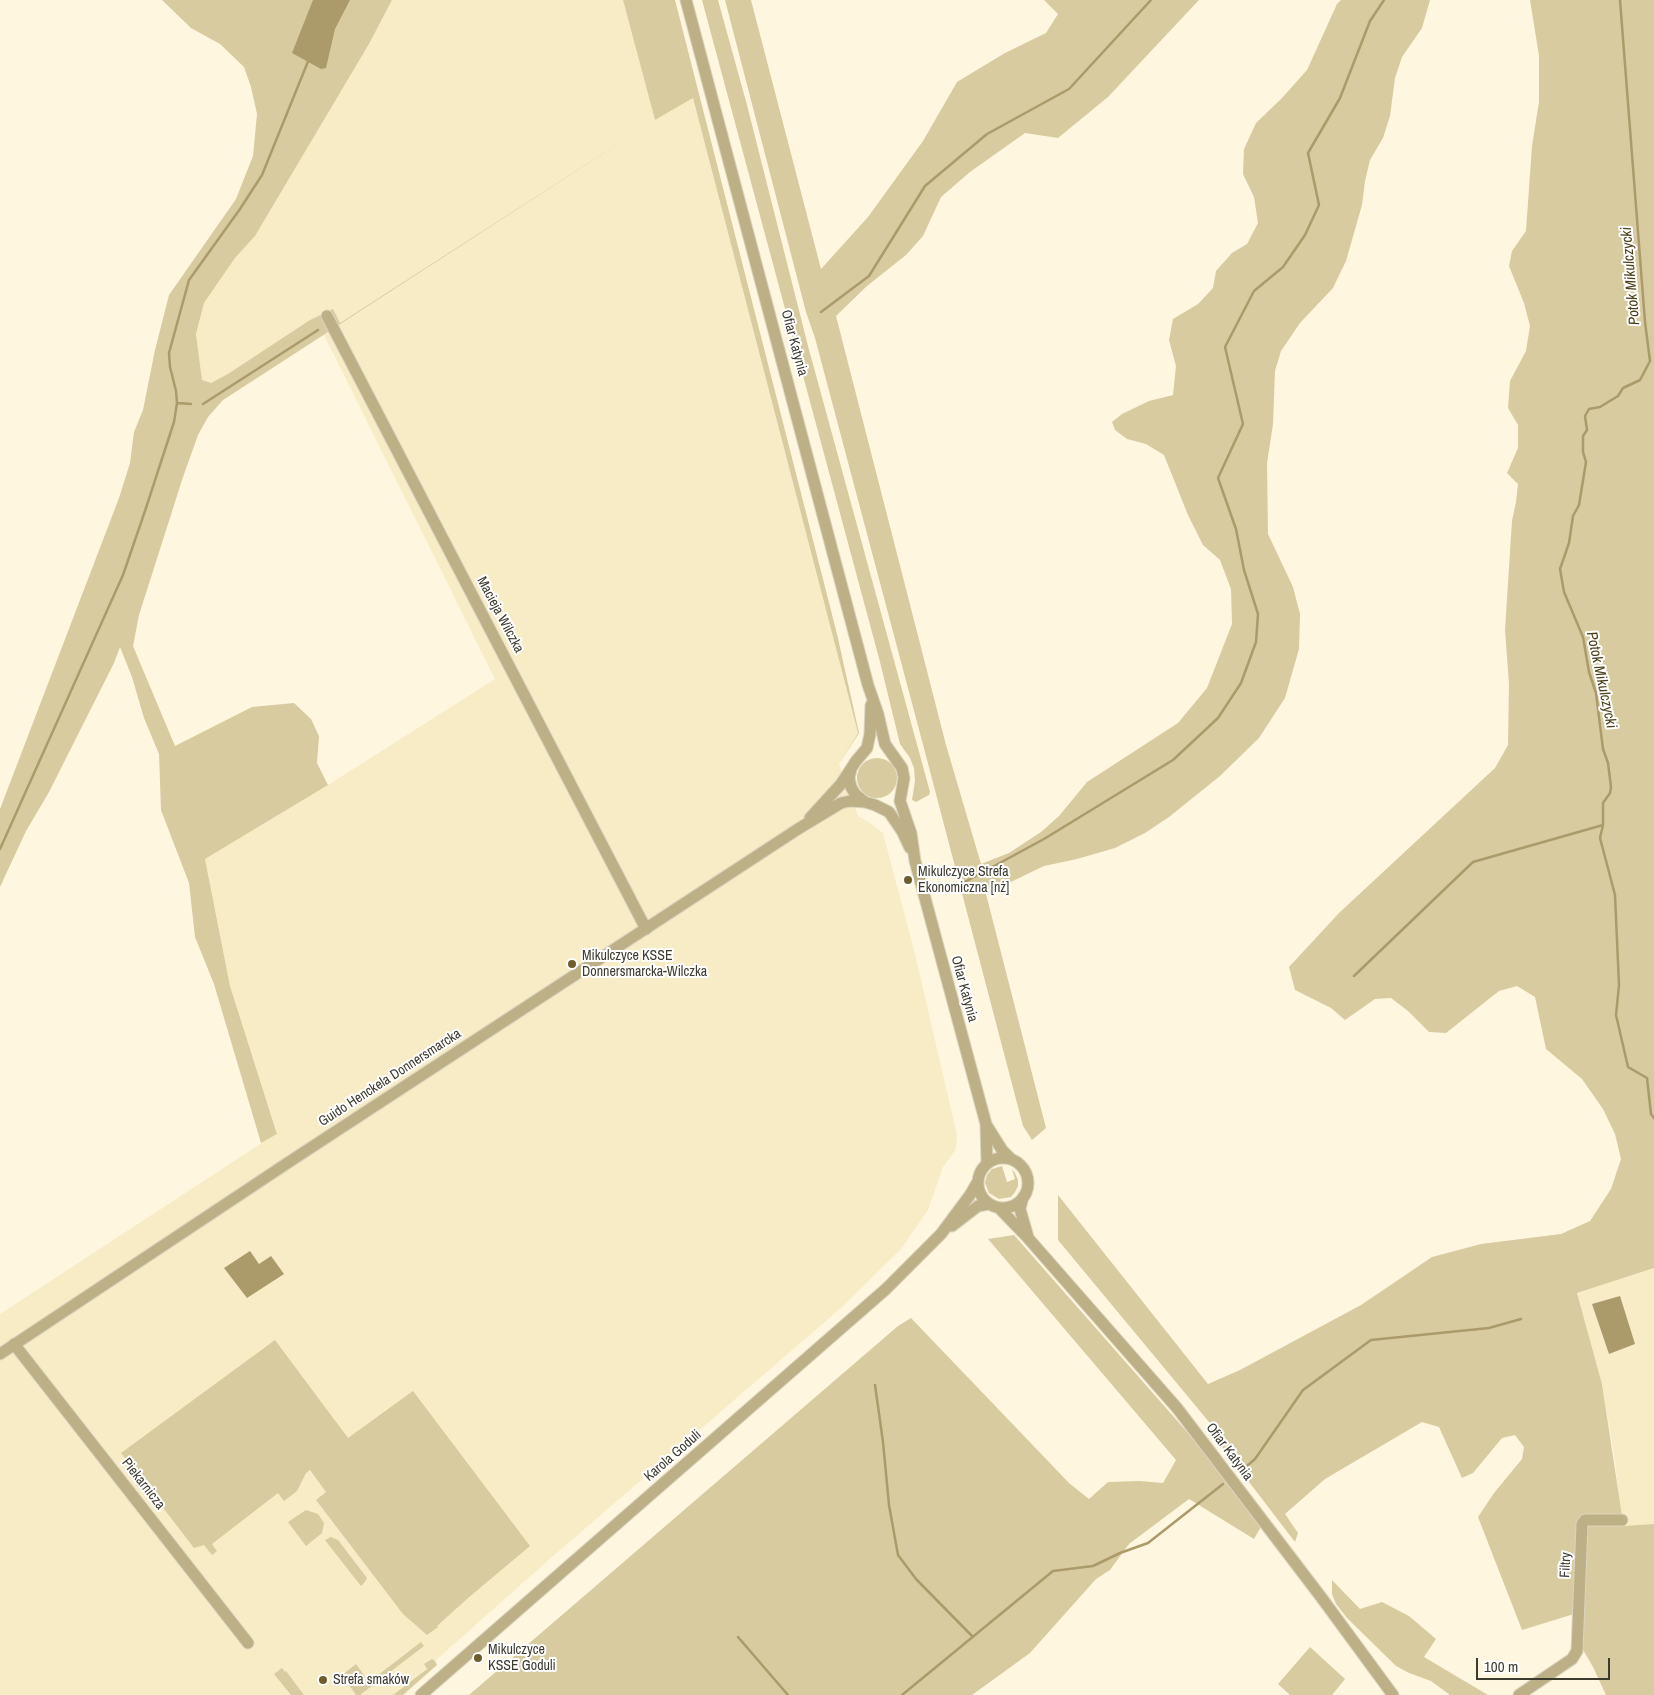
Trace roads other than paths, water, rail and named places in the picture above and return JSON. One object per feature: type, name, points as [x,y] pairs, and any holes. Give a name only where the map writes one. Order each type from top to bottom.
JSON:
[{"type":"street","name":"Ofiar Katynia","points":[[686,0],[885,744],[902,768],[904,778],[900,801],[912,833],[915,861],[986,1124],[987,1162]]},
{"type":"street","name":"Macieja Wilczka","points":[[327,316],[646,929]]},
{"type":"street","name":"Ofiar Katynia","points":[[871,694],[870,736],[862,754],[851,769],[851,787],[858,798],[889,812],[895,820],[915,861]]},
{"type":"street","points":[[862,754],[880,751],[892,756]]},
{"type":"street","name":"Guido Henckela Donnersmarcka","points":[[798,829],[841,784],[851,769]]},
{"type":"street","points":[[870,804],[884,804],[891,801],[898,795],[902,787]]},
{"type":"street","name":"Guido Henckela Donnersmarcka","points":[[0,1354],[297,1156],[798,829],[841,803],[850,801],[870,804]]},
{"type":"street","name":"Ofiar Katynia","points":[[986,1124],[1002,1150],[1010,1158]]},
{"type":"street","points":[[996,1158],[1010,1158],[1026,1171],[1028,1185],[1023,1198],[1018,1203],[1011,1207],[994,1206],[980,1195],[977,1183],[978,1175],[987,1162],[996,1158]]},
{"type":"street","name":"Karola Goduli","points":[[940,1234],[977,1183]]},
{"type":"street","name":"Ofiar Katynia","points":[[1023,1198],[1020,1209],[1028,1238]]},
{"type":"street","name":"Karola Goduli","points":[[421,1695],[859,1314],[940,1234],[978,1206],[994,1206]]},
{"type":"street","name":"Ofiar Katynia","points":[[994,1206],[1028,1238],[1177,1408],[1322,1598],[1393,1695]]},
{"type":"street","name":"Piekarnicza","points":[[14,1344],[248,1643]]},
{"type":"street","name":"Filtry","points":[[1519,1695],[1572,1659],[1577,1651],[1582,1524],[1585,1520],[1622,1520]]},
{"type":"waterway","points":[[821,312],[869,276],[925,186],[987,134],[1069,89],[1151,0]]},
{"type":"waterway","points":[[961,884],[1044,839],[1173,760],[1218,718],[1241,683],[1256,642],[1258,614],[1244,570],[1236,529],[1218,478],[1243,424],[1225,347],[1254,291],[1283,267],[1305,235],[1319,205],[1308,153],[1340,98],[1370,21],[1384,0]]},
{"type":"waterway","name":"Potok Mikulczycki","points":[[1620,0],[1645,322],[1650,361],[1640,380],[1623,388],[1618,396],[1600,407],[1589,409],[1585,416],[1587,430],[1583,436],[1583,452],[1586,462],[1579,505],[1573,516],[1569,543],[1560,569],[1564,592],[1583,637],[1589,672],[1596,693],[1603,749],[1608,763],[1611,787],[1610,793],[1603,803],[1603,825],[1600,838],[1615,895],[1619,985],[1616,1015],[1628,1067],[1647,1078],[1651,1114],[1654,1118]]},
{"type":"waterway","points":[[0,849],[123,575],[145,511],[174,422],[177,403],[169,353],[189,280],[262,175],[309,59]]},
{"type":"waterway","points":[[203,404],[318,330]]},
{"type":"waterway","points":[[178,403],[191,404]]},
{"type":"waterway","points":[[1354,976],[1473,862],[1603,825]]},
{"type":"waterway","points":[[1240,1472],[1255,1459],[1303,1390],[1371,1340],[1489,1328],[1521,1319]]},
{"type":"waterway","points":[[875,1385],[889,1505],[898,1555],[916,1579],[973,1637]]},
{"type":"waterway","points":[[902,1695],[1053,1571],[1093,1566],[1120,1553],[1148,1543],[1223,1484]]},
{"type":"waterway","points":[[738,1637],[788,1695]]},
{"type":"place","name":"Mikulczyce Strefa Ekonomiczna [nż]","points":[[908,880]]},
{"type":"place","name":"Mikulczyce KSSE Donnersmarcka-Wilczka","points":[[572,964]]},
{"type":"place","name":"Mikulczyce KSSE Goduli","points":[[478,1658]]},
{"type":"place","name":"Strefa smaków","points":[[323,1680]]}]
